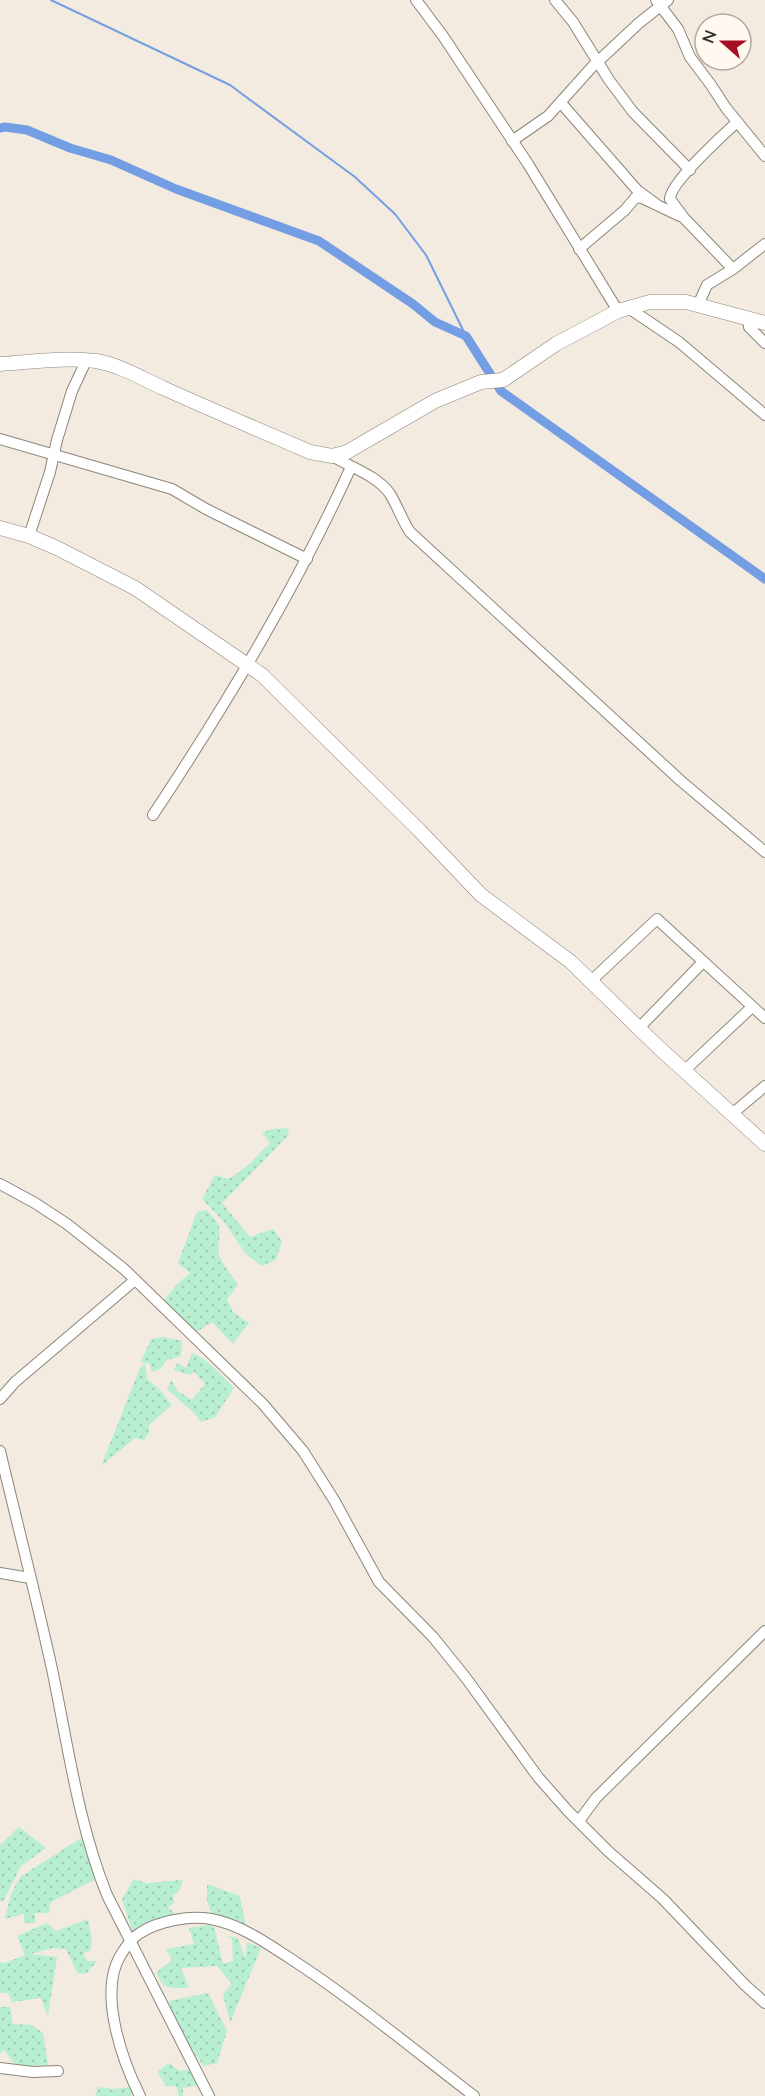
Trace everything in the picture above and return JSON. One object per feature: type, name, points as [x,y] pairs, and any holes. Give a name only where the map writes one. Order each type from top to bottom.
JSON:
[{"type":"main road","points":[[0,364],[47,359],[96,361],[124,369],[310,452],[332,456],[347,452],[435,401],[481,382],[503,380],[556,344],[632,306],[650,302],[674,301],[765,323]]},
{"type":"main road","points":[[0,528],[29,536],[135,588],[262,675],[481,895],[571,962],[684,1071],[765,1144]]},
{"type":"street","points":[[416,0],[443,36],[512,141],[618,311]]},
{"type":"street","points":[[555,0],[638,118],[690,170]]},
{"type":"street","points":[[512,141],[548,116],[578,81],[662,2],[690,57],[765,156]]},
{"type":"street","points":[[561,103],[637,190],[657,204]]},
{"type":"street","points":[[733,269],[684,218],[670,200],[670,196],[674,188],[702,156],[737,122]]},
{"type":"street","points":[[579,249],[624,210],[634,198],[640,197],[684,218]]},
{"type":"street","points":[[698,305],[707,285],[733,269],[765,244]]},
{"type":"street","points":[[632,306],[633,311],[687,349],[765,415]]},
{"type":"street","points":[[748,318],[749,327],[765,343]]},
{"type":"street","points":[[29,536],[50,472],[72,391],[86,361]]},
{"type":"street","points":[[0,439],[172,489],[206,509],[307,559]]},
{"type":"street","points":[[332,456],[375,479],[384,487],[410,532],[681,781],[765,852]]},
{"type":"street","points":[[153,815],[248,666],[307,559],[351,467]]},
{"type":"street","points":[[591,981],[657,919],[765,1018]]},
{"type":"street","points":[[639,1028],[703,962]]},
{"type":"street","points":[[684,1071],[752,1007]]},
{"type":"street","points":[[732,1114],[765,1086]]},
{"type":"street","points":[[0,1184],[68,1224],[135,1280],[263,1404],[303,1451],[334,1500],[379,1582],[433,1637],[538,1777],[608,1851],[663,1899],[745,1985],[765,2002]]},
{"type":"street","points":[[0,1399],[15,1382],[135,1280]]},
{"type":"street","points":[[0,1451],[52,1668],[85,1833],[93,1862],[107,1895],[209,2096]]},
{"type":"street","points":[[0,1573],[30,1578]]},
{"type":"street","points":[[579,1821],[596,1798],[765,1631]]},
{"type":"street","points":[[140,2096],[124,2061],[113,2015],[114,1973],[117,1960],[140,1933],[153,1927],[190,1918],[210,1919],[267,1943],[321,1978],[474,2096]]},
{"type":"street","points":[[0,2068],[33,2072],[58,2071]]},
{"type":"green space","points":[[287,1128],[289,1135],[222,1203],[250,1237],[273,1229],[282,1241],[276,1260],[261,1266],[246,1254],[224,1222],[202,1199],[215,1175],[229,1179],[246,1167],[270,1143],[262,1133],[272,1129]]},
{"type":"green space","points":[[206,1210],[220,1229],[218,1251],[220,1257],[238,1285],[227,1299],[233,1312],[249,1323],[233,1344],[212,1322],[192,1335],[161,1304],[176,1285],[190,1273],[178,1263],[197,1212]]},
{"type":"green space","points":[[163,1337],[182,1341],[181,1356],[167,1360],[160,1369],[152,1372],[150,1364],[145,1362],[147,1379],[172,1405],[149,1425],[149,1433],[144,1440],[135,1438],[101,1466],[140,1368],[145,1363],[141,1361],[151,1339]]},
{"type":"green space","points":[[192,1353],[209,1364],[234,1388],[215,1417],[201,1422],[167,1389],[172,1380],[177,1391],[192,1400],[205,1384],[194,1372],[190,1375],[173,1370],[178,1363],[186,1368]]},
{"type":"green space","points":[[19,1827],[46,1848],[21,1866],[3,1902],[0,1901],[0,1845]]},
{"type":"green space","points":[[81,1838],[100,1877],[51,1902],[49,1913],[35,1913],[35,1923],[24,1923],[24,1914],[5,1919],[11,1894],[20,1877]]},
{"type":"green space","points":[[134,1879],[147,1883],[183,1880],[180,1890],[173,1895],[174,1903],[168,1907],[176,1915],[143,1931],[132,1930],[122,1899]]},
{"type":"green space","points":[[207,1884],[240,1896],[247,1933],[212,1915],[207,1901]]},
{"type":"green space","points":[[88,1919],[92,1941],[90,1951],[83,1953],[87,1961],[97,1961],[87,1973],[78,1974],[66,1949],[53,1948],[30,1954],[57,1957],[48,2017],[41,1998],[12,2002],[8,1993],[0,1993],[0,1962],[5,1963],[25,1955],[17,1936],[47,1923],[56,1931]]},
{"type":"green space","points":[[209,1925],[214,1927],[223,1964],[233,1961],[232,1939],[225,1936],[238,1938],[245,1958],[247,1942],[261,1948],[230,2023],[223,1994],[232,1984],[217,1966],[181,1968],[189,1988],[172,1988],[163,1985],[156,1973],[172,1960],[166,1949],[194,1944],[189,1928]]},
{"type":"green space","points":[[208,1993],[227,2031],[217,2063],[204,2066],[177,2031],[169,2001]]},
{"type":"green space","points":[[0,2007],[10,2007],[13,2024],[32,2025],[43,2033],[48,2065],[28,2066],[14,2063],[4,2050],[0,2054]]},
{"type":"green space","points":[[169,2063],[179,2071],[192,2069],[203,2084],[183,2088],[183,2096],[179,2096],[176,2086],[167,2087],[157,2072]]},
{"type":"green space","points":[[98,2087],[114,2089],[129,2087],[133,2093],[130,2096],[95,2096]]},
{"type":"waterway","points":[[51,0],[230,85],[355,177],[395,214],[426,255],[466,336]]},
{"type":"waterway","points":[[0,128],[27,130],[70,148],[111,160],[176,189],[319,241],[413,304],[435,322],[466,336],[501,391],[765,579]]}]
